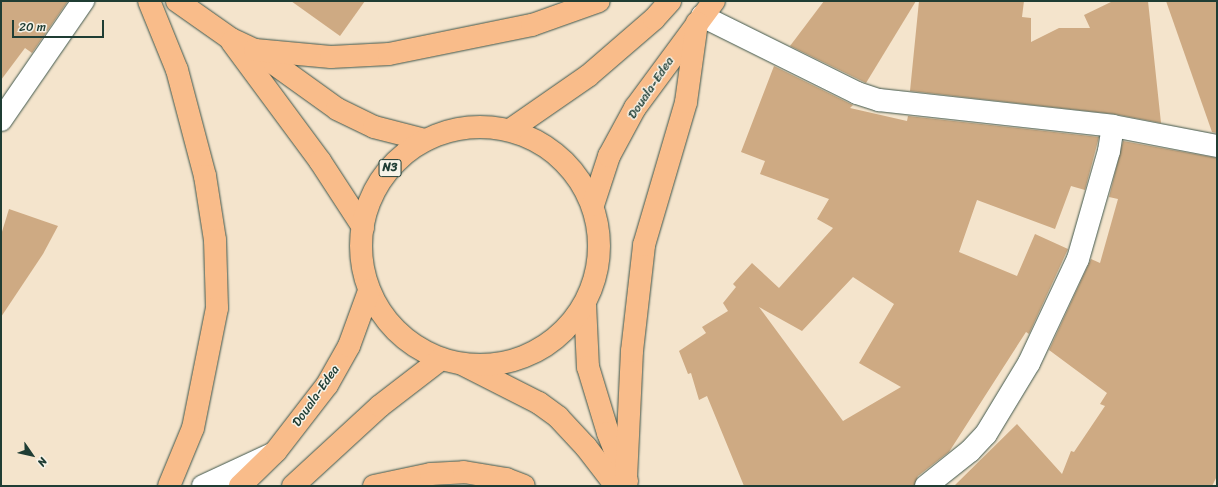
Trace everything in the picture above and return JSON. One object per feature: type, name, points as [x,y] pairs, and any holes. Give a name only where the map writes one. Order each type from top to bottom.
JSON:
[{"type":"main road","points":[[149,1],[177,70],[205,176],[215,240],[218,308],[193,428],[169,486]]},
{"type":"main road","points":[[177,1],[230,39],[255,50],[337,109],[374,127],[425,140]]},
{"type":"main road","points":[[255,50],[331,57],[389,54],[532,25],[598,1]]},
{"type":"main road","points":[[510,130],[588,76],[654,19],[670,1]]},
{"type":"main road","points":[[623,483],[632,351],[644,244],[686,102],[704,13]]},
{"type":"main road","name":"Douala-Edea","points":[[593,205],[609,156],[635,108],[704,13]]},
{"type":"main road","points":[[230,39],[320,161],[363,227]]},
{"type":"main road","name":"N3","points":[[466,127],[510,130],[550,148],[566,163],[582,182],[593,205],[599,230],[599,255],[595,280],[585,304],[568,327],[546,346],[520,359],[499,364],[464,365],[441,359],[410,343],[393,328],[380,311],[370,292],[363,271],[363,227],[368,205],[390,168],[406,153],[425,140],[445,132],[466,127]]},
{"type":"main road","name":"Douala-Edea","points":[[240,486],[276,452],[328,385],[349,346],[370,292]]},
{"type":"main road","points":[[585,304],[588,367],[623,483]]},
{"type":"main road","points":[[293,486],[380,406],[441,359]]},
{"type":"main road","points":[[464,365],[539,403],[558,417],[623,483]]},
{"type":"main road","points":[[374,486],[431,474],[464,472],[506,480],[524,486]]},
{"type":"street","points":[[1,120],[83,1]]},
{"type":"street","points":[[704,13],[857,93],[879,100],[1113,126],[1217,146]]},
{"type":"street","points":[[926,486],[970,451],[986,434],[1029,363],[1078,259],[1110,151],[1113,126]]},
{"type":"street","points":[[203,486],[276,452]]},
{"type":"building","points":[[1,1],[68,1],[32,53],[25,48],[1,80]]},
{"type":"building","points":[[291,1],[365,1],[340,36]]},
{"type":"building","points":[[824,1],[916,1],[866,83],[790,46]]},
{"type":"building","points":[[919,1],[1024,1],[1022,17],[1031,18],[1031,42],[1059,28],[1090,28],[1084,15],[1113,1],[1148,1],[1161,123],[1114,114],[910,91]]},
{"type":"building","points":[[1166,1],[1217,1],[1217,133],[1212,132]]},
{"type":"building","points":[[774,66],[853,105],[850,108],[907,121],[908,116],[1099,137],[1085,190],[1071,186],[1055,229],[977,200],[959,252],[1017,276],[1035,234],[1068,249],[1029,334],[1026,332],[949,452],[918,476],[914,486],[744,486],[707,396],[699,400],[691,373],[688,374],[679,351],[706,333],[702,327],[728,311],[723,303],[736,287],[733,284],[752,263],[779,288],[833,228],[817,219],[829,199],[760,174],[765,161],[741,152]],"holes":[[[853,277],[894,304],[859,363],[901,387],[843,421],[759,307],[802,331]]]},
{"type":"building","points":[[1123,141],[1217,158],[1217,476],[1212,486],[954,486],[1017,424],[1062,474],[1071,451],[1074,452],[1105,406],[1100,404],[1107,393],[1049,350],[1091,259],[1100,263],[1118,199],[1109,197]]},
{"type":"building","points":[[9,209],[58,226],[43,254],[1,317],[1,235]]}]
